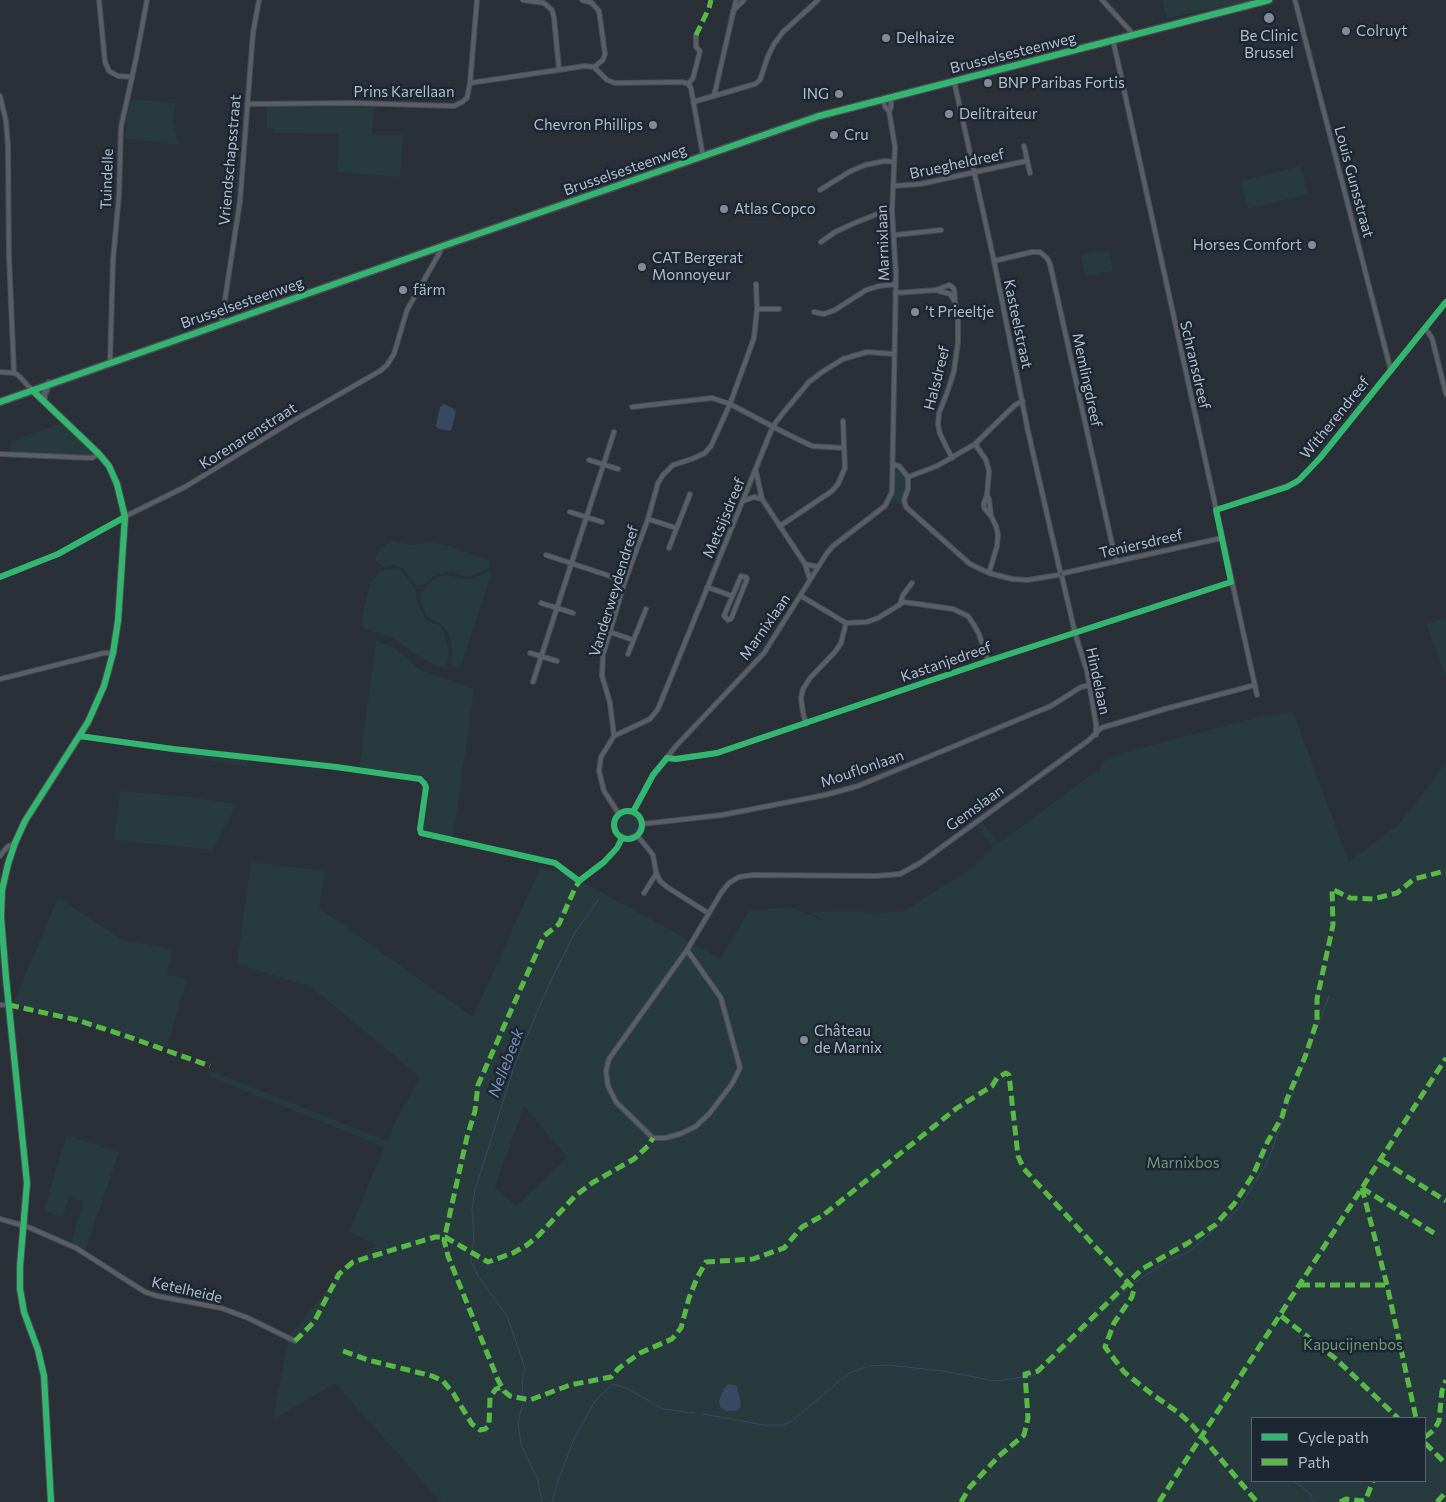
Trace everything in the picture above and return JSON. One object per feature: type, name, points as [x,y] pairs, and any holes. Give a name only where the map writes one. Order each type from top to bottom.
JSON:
[{"type":"main road","name":"Brusselsesteenweg","points":[[0,402],[49,383],[819,116],[1269,0]]},
{"type":"street","points":[[99,0],[105,62],[109,71],[118,76],[132,78]]},
{"type":"street","name":"Tuindelle","points":[[110,362],[113,260],[119,195],[121,127],[146,0]]},
{"type":"street","name":"Vriendschapsstraat","points":[[224,323],[222,319],[240,201],[253,33],[259,0]]},
{"type":"street","points":[[470,83],[477,0]]},
{"type":"street","points":[[523,0],[544,2],[554,13],[560,69]]},
{"type":"street","points":[[582,0],[592,3],[599,11],[605,54],[603,60],[594,67],[607,80],[615,83],[683,82],[688,84],[691,88],[694,102],[703,156]]},
{"type":"street","points":[[714,96],[736,0]]},
{"type":"street","points":[[733,11],[744,0]]},
{"type":"street","points":[[694,102],[755,84],[760,80],[774,44],[783,32],[818,0]]},
{"type":"street","points":[[1102,0],[1134,35]]},
{"type":"street","points":[[1106,4],[1110,0]]},
{"type":"street","name":"Louis Gunsstraat","points":[[1295,0],[1391,370]]},
{"type":"street","points":[[688,84],[693,78],[700,51],[696,47],[696,34]]},
{"type":"street","name":"Schransdreef","points":[[1113,40],[1257,695]]},
{"type":"street","name":"Prins Karellaan","points":[[247,104],[353,103],[454,106],[467,98],[470,83],[560,69],[585,66],[594,67]]},
{"type":"street","name":"Kasteelstraat","points":[[954,81],[994,261],[1022,402],[1075,633]]},
{"type":"street","points":[[0,96],[6,121],[8,146],[9,256],[14,373]]},
{"type":"street","name":"Marnixlaan","points":[[633,812],[653,775],[676,746],[764,653],[833,546],[885,506],[892,492],[896,284],[895,235],[892,211],[895,147],[890,111],[891,97]]},
{"type":"street","name":"Marnixlaan","points":[[882,99],[885,108],[890,111]]},
{"type":"street","name":"Bruegheldreef","points":[[1024,146],[1030,173]]},
{"type":"street","points":[[820,190],[849,172],[866,165],[885,161],[894,162]]},
{"type":"street","name":"Bruegheldreef","points":[[893,186],[921,184],[1026,161]]},
{"type":"street","points":[[820,242],[834,232],[857,222],[885,211],[892,211]]},
{"type":"street","points":[[895,235],[941,230]]},
{"type":"street","name":"Korenarenstraat","points":[[0,577],[58,554],[200,478],[384,368],[394,354],[407,310],[440,252],[440,247]]},
{"type":"street","name":"Memlingdreef","points":[[994,261],[1032,252],[1040,252],[1047,258],[1050,264],[1116,562]]},
{"type":"street","name":"Vanderweydendreef","points":[[614,736],[610,703],[602,676],[603,654],[648,519],[658,483],[672,465],[705,453],[711,446],[730,404],[754,338],[757,309],[756,284]]},
{"type":"street","points":[[814,312],[824,314],[835,310],[866,290],[896,284]]},
{"type":"street","name":"Halsdreef","points":[[895,294],[936,290],[949,285],[954,289],[958,316],[958,342],[954,371],[939,413],[938,424],[940,434],[952,458]]},
{"type":"street","points":[[936,290],[950,294],[955,302]]},
{"type":"street","name":"Witherendreef","points":[[1332,443],[1446,302]]},
{"type":"street","points":[[757,309],[779,310]]},
{"type":"street","points":[[1425,328],[1432,338],[1446,394]]},
{"type":"street","name":"Metsijsdreef","points":[[614,736],[641,724],[654,715],[773,426],[809,382],[832,366],[856,354],[867,352],[894,354]]},
{"type":"street","points":[[0,372],[18,375],[99,454],[116,479],[125,517],[114,653],[100,697],[79,736],[35,805],[15,843],[8,864],[2,899],[1,917],[26,1178],[20,1289],[24,1312],[38,1350],[44,1376],[51,1502]]},
{"type":"street","points":[[44,401],[44,395],[49,383]]},
{"type":"street","points":[[632,407],[712,398],[730,404],[812,446],[844,448]]},
{"type":"street","points":[[893,464],[899,466],[908,477],[952,458],[976,444],[1016,405],[1022,402]]},
{"type":"street","points":[[780,526],[832,491],[838,484],[845,468],[843,420]]},
{"type":"street","points":[[533,682],[614,432]]},
{"type":"street","points":[[976,444],[986,460],[989,471],[987,495],[991,516],[998,535],[997,546],[989,573]]},
{"type":"street","points":[[0,454],[92,458],[99,454]]},
{"type":"street","points":[[589,460],[618,469]]},
{"type":"street","points":[[756,471],[762,499],[805,564],[810,580]]},
{"type":"street","name":"Teniersdreef","points":[[908,477],[908,489],[904,500],[906,506],[915,515],[970,564],[989,573],[1012,579],[1028,580],[1061,574],[1222,538]]},
{"type":"street","points":[[1216,510],[1296,483]]},
{"type":"street","points":[[669,548],[690,494]]},
{"type":"street","points":[[743,500],[754,497],[762,499]]},
{"type":"street","points":[[570,512],[602,522]]},
{"type":"street","points":[[648,519],[676,528]]},
{"type":"street","points":[[546,555],[626,581]]},
{"type":"street","points":[[805,564],[818,567]]},
{"type":"street","points":[[741,576],[746,577],[728,620],[724,616],[732,596],[741,576]]},
{"type":"street","points":[[900,604],[903,595],[912,582]]},
{"type":"street","name":"Kastanjedreef","points":[[667,758],[717,753],[988,661],[1231,582]]},
{"type":"street","points":[[707,586],[732,596]]},
{"type":"street","points":[[801,596],[846,623],[872,620],[904,602],[953,609],[968,616],[979,634],[988,661]]},
{"type":"street","points":[[541,602],[573,612]]},
{"type":"street","points":[[628,654],[646,609]]},
{"type":"street","points":[[806,724],[801,698],[803,689],[810,678],[828,661],[838,648],[846,623]]},
{"type":"street","points":[[610,632],[634,640]]},
{"type":"street","name":"Hindelaan","points":[[1075,633],[1088,671],[1096,734]]},
{"type":"street","points":[[0,679],[104,653],[114,653]]},
{"type":"street","points":[[530,653],[557,661]]},
{"type":"street","name":"Mouflonlaan","points":[[642,824],[722,815],[825,795],[858,786],[1051,706],[1081,687],[1090,685]]},
{"type":"street","name":"Gemslaan","points":[[687,950],[721,998],[740,1068],[732,1084],[709,1114],[695,1128],[673,1136],[653,1138],[616,1102],[608,1086],[606,1071],[609,1059],[652,1002],[687,950],[720,893],[729,883],[739,877],[753,875],[876,876],[900,874],[920,863],[1106,726],[1255,685]]},
{"type":"street","points":[[79,736],[173,749]]},
{"type":"street","points":[[614,736],[601,757],[599,770],[608,798],[619,814]]},
{"type":"street","points":[[624,811],[633,812],[639,816],[642,824],[642,829],[637,835],[627,839],[617,834],[614,825],[615,819],[624,811]]},
{"type":"street","points":[[637,835],[650,850],[656,874],[660,881],[667,888],[708,913]]},
{"type":"street","points":[[0,856],[7,847],[15,843]]},
{"type":"street","points":[[644,893],[656,874]]},
{"type":"street","points":[[0,1005],[9,1005]]},
{"type":"street","name":"Ketelheide","points":[[0,1219],[24,1226],[76,1248],[145,1292],[221,1308],[248,1318],[295,1341]]},
{"type":"green space","points":[[1162,0],[1255,0],[1167,18]]},
{"type":"green space","points":[[130,99],[176,103],[173,120],[179,145],[125,138]]},
{"type":"green space","points":[[267,107],[374,108],[372,135],[403,135],[400,177],[337,172],[339,134],[274,133],[274,129],[267,128]]},
{"type":"green space","points":[[1301,166],[1308,194],[1248,209],[1241,181]]},
{"type":"green space","points":[[1109,250],[1113,271],[1085,276],[1081,255]]},
{"type":"green space","points":[[63,423],[94,453],[91,457],[10,454],[10,445],[14,440]]},
{"type":"green space","points":[[895,468],[899,469],[905,479],[905,493],[901,505],[891,501]]},
{"type":"green space","points":[[391,541],[413,545],[430,542],[449,546],[488,560],[490,561],[490,566],[485,571],[466,577],[451,571],[446,572],[433,576],[425,584],[419,586],[416,585],[404,569],[393,565],[383,567],[376,561],[375,557],[380,549]]},
{"type":"green space","points":[[401,570],[415,588],[417,602],[425,619],[443,630],[449,652],[447,664],[444,667],[436,666],[393,638],[365,629],[362,625],[361,621],[370,583],[381,571]]},
{"type":"green space","points":[[489,571],[492,572],[462,663],[459,668],[454,667],[452,666],[452,645],[449,634],[442,625],[426,616],[421,602],[421,593],[434,579],[445,575],[470,579]]},
{"type":"green space","points":[[1446,618],[1446,677],[1426,624]]},
{"type":"green space","points":[[376,641],[396,649],[420,670],[474,689],[453,839],[419,833],[428,779],[359,770]]},
{"type":"green space","name":"Marnixbos","points":[[1293,712],[1349,862],[1399,824],[1446,764],[1446,1502],[441,1502],[335,1383],[273,1420],[288,1338],[346,1266],[376,1245],[349,1232],[384,1147],[209,1076],[211,1071],[387,1141],[420,1077],[311,987],[237,964],[251,862],[325,871],[319,908],[473,1017],[540,868],[570,875],[720,959],[749,911],[790,907],[827,922],[809,912],[857,911],[875,913],[904,911],[972,868],[993,847],[977,825],[982,822],[997,842],[1002,841],[1096,771],[1099,772],[1102,762],[1122,753],[1259,717]],"holes":[[[524,1106],[567,1157],[516,1206],[495,1187]]]},
{"type":"green space","points":[[176,746],[329,762],[357,766],[357,768],[176,748]]},
{"type":"green space","points":[[174,750],[249,758],[247,767],[187,757],[173,753]]},
{"type":"green space","points":[[120,791],[182,796],[237,804],[213,850],[114,840]]},
{"type":"green space","points":[[629,814],[637,817],[640,825],[637,833],[629,836],[621,833],[618,825],[621,817]]},
{"type":"green space","points":[[58,898],[123,940],[173,949],[167,975],[187,979],[167,1047],[13,1004]]},
{"type":"green space","points":[[66,1135],[119,1152],[85,1251],[71,1244],[83,1202],[69,1197],[63,1217],[44,1211]]},
{"type":"water","points":[[444,404],[456,412],[451,431],[439,429],[436,426],[440,407]]},
{"type":"water","points":[[728,1384],[737,1386],[741,1406],[737,1411],[726,1411],[720,1407],[719,1401],[724,1388]]},
{"type":"waterway","name":"Nellebeek","points":[[472,1249],[474,1241],[472,1209],[475,1190],[515,1064],[548,987],[574,934],[599,899]]},
{"type":"waterway","points":[[1134,1283],[1163,1264],[1190,1251],[1239,1208],[1267,1163],[1329,996]]},
{"type":"waterway","name":"Nellebeek","points":[[471,1255],[471,1262],[478,1276],[507,1316],[525,1368],[522,1384],[523,1395]]},
{"type":"waterway","points":[[1027,1377],[1042,1370],[1129,1287]]},
{"type":"waterway","points":[[870,1366],[888,1365],[943,1371],[995,1381],[1023,1377]]},
{"type":"waterway","points":[[703,1414],[764,1425],[783,1425],[792,1421],[849,1373],[866,1367]]},
{"type":"waterway","points":[[552,1502],[574,1439],[595,1401],[613,1384],[628,1389],[663,1409],[694,1413]]},
{"type":"waterway","name":"Nellebeek","points":[[523,1402],[518,1423],[521,1445],[538,1480],[542,1502]]},
{"type":"waterway","points":[[1294,1482],[1311,1495],[1311,1499],[1315,1502]]},
{"type":"marked path","points":[[696,35],[711,0]]},
{"type":"marked path","points":[[961,1502],[970,1487],[999,1456],[1024,1435],[1028,1418],[1025,1374],[1038,1371],[1142,1269],[1215,1225],[1234,1204],[1253,1175],[1268,1141],[1282,1117],[1317,1021],[1317,999],[1333,925],[1332,889],[1350,898],[1373,899],[1397,893],[1414,879],[1446,872]]},
{"type":"marked path","points":[[582,878],[576,886],[559,924],[544,936],[478,1085],[475,1111],[467,1137],[444,1240],[448,1256],[504,1391],[510,1396],[530,1400],[570,1385],[611,1377],[619,1368],[640,1353],[672,1339],[681,1328],[689,1298],[706,1262],[753,1259],[784,1248],[802,1227],[822,1216],[957,1108],[992,1086],[997,1078],[1006,1073],[1009,1075],[1018,1156],[1024,1169],[1134,1289],[1132,1297],[1114,1323],[1105,1347],[1124,1372],[1192,1425],[1257,1502]]},
{"type":"marked path","points":[[9,1005],[77,1020],[210,1066]]},
{"type":"marked path","points":[[1159,1502],[1446,1058]]},
{"type":"marked path","points":[[295,1341],[314,1322],[339,1274],[353,1262],[435,1237],[445,1237],[488,1262],[513,1253],[539,1235],[575,1196],[592,1183],[634,1159],[648,1146],[653,1138]]},
{"type":"marked path","points":[[1381,1160],[1446,1201]]},
{"type":"marked path","points":[[1362,1188],[1387,1285],[1416,1417]]},
{"type":"marked path","points":[[1362,1188],[1437,1235]]},
{"type":"marked path","points":[[1300,1285],[1387,1285]]},
{"type":"marked path","points":[[1281,1316],[1336,1359],[1397,1417]]},
{"type":"marked path","points":[[343,1351],[368,1360],[432,1376],[443,1381],[453,1393],[472,1424],[480,1430],[489,1426],[490,1397],[496,1389],[502,1387]]},
{"type":"marked path","points":[[1426,1436],[1434,1430],[1439,1421],[1442,1391],[1446,1380]]},
{"type":"marked path","points":[[1426,1444],[1446,1464]]},
{"type":"marked path","points":[[1340,1502],[1346,1499],[1361,1501],[1366,1499],[1373,1482]]},
{"type":"marked path","points":[[1437,1502],[1446,1492]]},
{"type":"cycle path","points":[[0,402],[819,116],[1269,0]]},
{"type":"cycle path","points":[[633,812],[653,775],[667,758],[676,759],[717,753],[988,661],[1231,582],[1216,510],[1287,487],[1299,480],[1320,458],[1446,302]]},
{"type":"cycle path","points":[[32,390],[99,454],[109,466],[117,484],[125,517],[118,621],[113,653],[104,686],[88,722],[25,821],[15,843],[2,890],[1,917],[6,978],[27,1183],[20,1266],[20,1289],[24,1312],[38,1350],[44,1376],[51,1502]]},
{"type":"cycle path","points":[[0,577],[58,554],[125,517]]},
{"type":"cycle path","points":[[79,736],[420,779],[426,787],[421,833],[555,863],[579,881],[604,862],[617,848],[622,838]]},
{"type":"cycle path","points":[[628,811],[638,815],[642,825],[638,835],[628,839],[618,835],[614,825],[618,815],[628,811]]},
{"type":"place","name":"Be Clinic Brussel","points":[[1269,18]]},
{"type":"place","name":"Colruyt","points":[[1346,31]]},
{"type":"place","name":"Delhaize","points":[[886,38]]},
{"type":"place","name":"BNP Paribas Fortis","points":[[988,83]]},
{"type":"place","name":"ING","points":[[839,94]]},
{"type":"place","name":"Delitraiteur","points":[[949,114]]},
{"type":"place","name":"Chevron Phillips","points":[[653,125]]},
{"type":"place","name":"Cru","points":[[834,135]]},
{"type":"place","name":"Atlas Copco","points":[[724,209]]},
{"type":"place","name":"Horses Comfort","points":[[1312,245]]},
{"type":"place","name":"CAT Bergerat Monnoyeur","points":[[642,267]]},
{"type":"place","name":"färm","points":[[403,290]]},
{"type":"place","name":"’t Prieeltje","points":[[915,312]]},
{"type":"place","name":"Château de Marnix","points":[[804,1040]]},
{"type":"park label","name":"Kapucijnenbos","points":[[1353,1345]]}]
